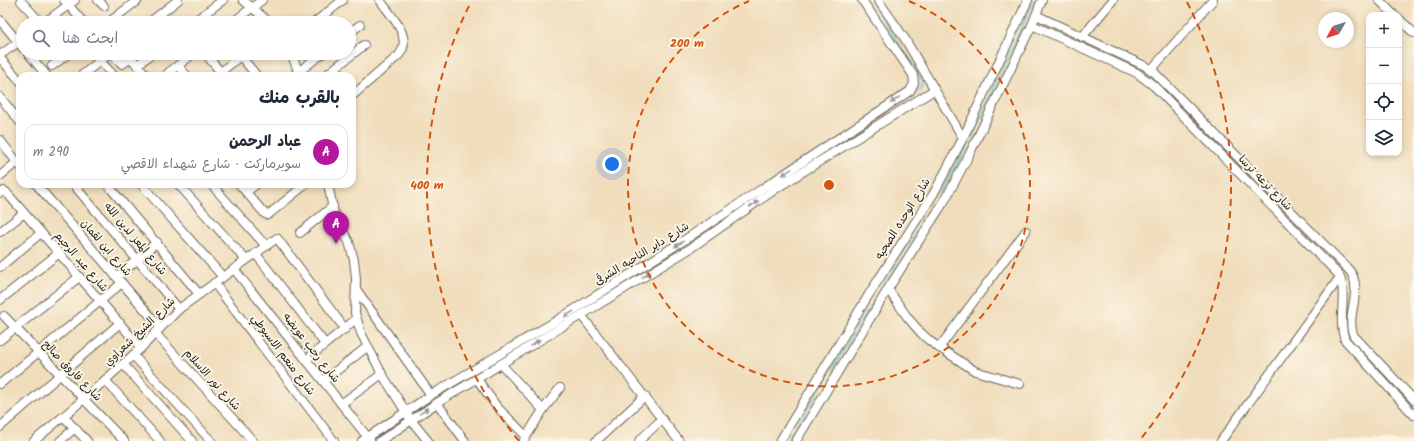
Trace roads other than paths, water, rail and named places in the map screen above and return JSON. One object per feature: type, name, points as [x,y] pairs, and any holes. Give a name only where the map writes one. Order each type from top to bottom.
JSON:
[{"type":"street","points":[[52,16],[66,3],[76,0]]},
{"type":"street","points":[[117,16],[138,0]]},
{"type":"street","points":[[158,16],[178,0]]},
{"type":"street","points":[[201,16],[222,0]]},
{"type":"street","points":[[243,0],[262,16]]},
{"type":"street","points":[[241,16],[262,0]]},
{"type":"street","points":[[323,16],[343,0]]},
{"type":"street","points":[[356,93],[399,55],[403,48],[403,34],[380,0]]},
{"type":"street","points":[[862,0],[910,72],[920,65]]},
{"type":"street","points":[[878,0],[905,39],[962,138]]},
{"type":"street","name":"شارع الوحده الصحيه","points":[[796,441],[888,288],[963,152],[1016,39],[1028,0]]},
{"type":"street","name":"شارع الوحده الصحيه","points":[[780,441],[868,296],[939,196],[963,152],[962,138],[1016,39],[1032,25],[1042,0]]},
{"type":"street","points":[[1082,36],[1113,0]]},
{"type":"street","points":[[1151,70],[1213,0]]},
{"type":"street","points":[[1379,0],[1391,12]]},
{"type":"street","points":[[21,1],[35,16]]},
{"type":"street","points":[[66,3],[78,16]]},
{"type":"street","name":"شارع ترعه ترسا","points":[[1036,15],[1151,70],[1352,273],[1355,286],[1351,328],[1354,336],[1414,400]]},
{"type":"street","points":[[0,20],[16,38]]},
{"type":"street","points":[[1402,22],[1414,34]]},
{"type":"street","points":[[356,28],[360,25]]},
{"type":"street","name":"شارع ترعه ترسا","points":[[1032,25],[1137,73],[1150,82],[1340,277]]},
{"type":"street","points":[[356,51],[364,45]]},
{"type":"street","points":[[16,46],[0,57],[16,77]]},
{"type":"street","points":[[34,60],[44,72]]},
{"type":"street","points":[[52,66],[59,60]]},
{"type":"street","points":[[118,60],[122,64],[129,60]]},
{"type":"street","points":[[132,60],[143,72]]},
{"type":"street","points":[[137,65],[144,60]]},
{"type":"street","points":[[170,72],[185,60]]},
{"type":"street","points":[[210,60],[218,72]]},
{"type":"street","points":[[223,72],[235,60]]},
{"type":"street","points":[[245,60],[254,72]]},
{"type":"street","points":[[292,60],[296,72]]},
{"type":"street","points":[[299,72],[314,60]]},
{"type":"street","points":[[330,72],[345,60]]},
{"type":"street","points":[[87,72],[100,61],[110,72]]},
{"type":"street","points":[[178,66],[183,72]]},
{"type":"street","name":"شارع داير الناحيه الشرقى","points":[[367,440],[431,395],[556,322],[686,239],[910,91],[914,83],[913,75],[910,72]]},
{"type":"street","name":"شارع داير الناحيه الشرقى","points":[[383,440],[437,403],[691,248],[780,186],[934,90]]},
{"type":"street","points":[[0,97],[16,114]]},
{"type":"street","points":[[0,140],[16,160]]},
{"type":"street","points":[[0,176],[16,166]]},
{"type":"street","name":"شارع ابن لقمان","points":[[40,188],[120,280],[158,330]]},
{"type":"street","name":"شارع المعز لدين الله","points":[[76,188],[180,309]]},
{"type":"street","points":[[110,188],[199,294]]},
{"type":"street","points":[[145,188],[223,277]]},
{"type":"street","points":[[182,188],[246,260]]},
{"type":"street","points":[[215,188],[266,246],[279,239],[345,329]]},
{"type":"street","points":[[243,188],[265,214],[268,215],[301,188]]},
{"type":"street","points":[[246,192],[252,188]]},
{"type":"street","points":[[329,188],[332,206],[336,218],[352,251],[356,270],[354,301],[356,319],[367,347],[382,374],[411,420],[428,441]]},
{"type":"street","name":"شارع عبد الرحيم","points":[[2,192],[6,192],[141,348]]},
{"type":"street","points":[[300,233],[332,206]]},
{"type":"street","points":[[1,228],[24,213]]},
{"type":"street","points":[[939,348],[1026,231]]},
{"type":"street","points":[[0,267],[41,233]]},
{"type":"street","points":[[0,384],[100,301],[138,259],[157,242]]},
{"type":"street","name":"شارع الشيخ شعراوي","points":[[34,441],[84,400],[141,348],[180,309],[266,246]]},
{"type":"street","points":[[0,300],[59,253]]},
{"type":"street","points":[[256,254],[326,344]]},
{"type":"street","name":"شارع رجب عويضه","points":[[234,269],[342,404],[367,440]]},
{"type":"street","points":[[0,340],[79,277]]},
{"type":"street","points":[[1340,277],[1342,286],[1342,331],[1348,345],[1414,415]]},
{"type":"street","points":[[1221,441],[1340,277]]},
{"type":"street","name":"شارع منعم الاسيوطي","points":[[214,283],[334,441]]},
{"type":"street","points":[[356,288],[431,395]]},
{"type":"street","points":[[888,288],[903,312],[914,325],[927,339],[939,348],[975,371],[1020,384]]},
{"type":"street","points":[[581,315],[679,441]]},
{"type":"street","points":[[1342,315],[1352,318]]},
{"type":"street","name":"شارع فاروق صالح","points":[[4,316],[124,441]]},
{"type":"street","points":[[306,360],[356,319]]},
{"type":"street","points":[[0,427],[120,323]]},
{"type":"street","name":"شارع نور الاسلام","points":[[158,330],[253,441]]},
{"type":"street","points":[[323,381],[367,347]]},
{"type":"street","points":[[133,355],[211,441]]},
{"type":"street","points":[[123,364],[192,441]]},
{"type":"street","points":[[501,364],[543,410]]},
{"type":"street","points":[[342,404],[382,374]]},
{"type":"street","points":[[476,379],[497,407],[525,439],[543,410],[560,388]]},
{"type":"street","points":[[105,380],[160,441]]},
{"type":"street","points":[[596,441],[645,396]]},
{"type":"street","points":[[437,403],[465,441]]},
{"type":"street","points":[[64,417],[87,441]]},
{"type":"street","points":[[639,441],[662,419]]},
{"type":"street","points":[[60,441],[75,428]]},
{"type":"waterway","points":[[870,0],[923,82],[919,91],[905,99]]},
{"type":"waterway","points":[[787,441],[912,240],[972,137],[1034,0]]},
{"type":"waterway","points":[[817,158],[866,127],[886,112]]},
{"type":"waterway","points":[[605,295],[682,246]]},
{"type":"place","name":"عباد الرحمن","points":[[336,244]]}]
